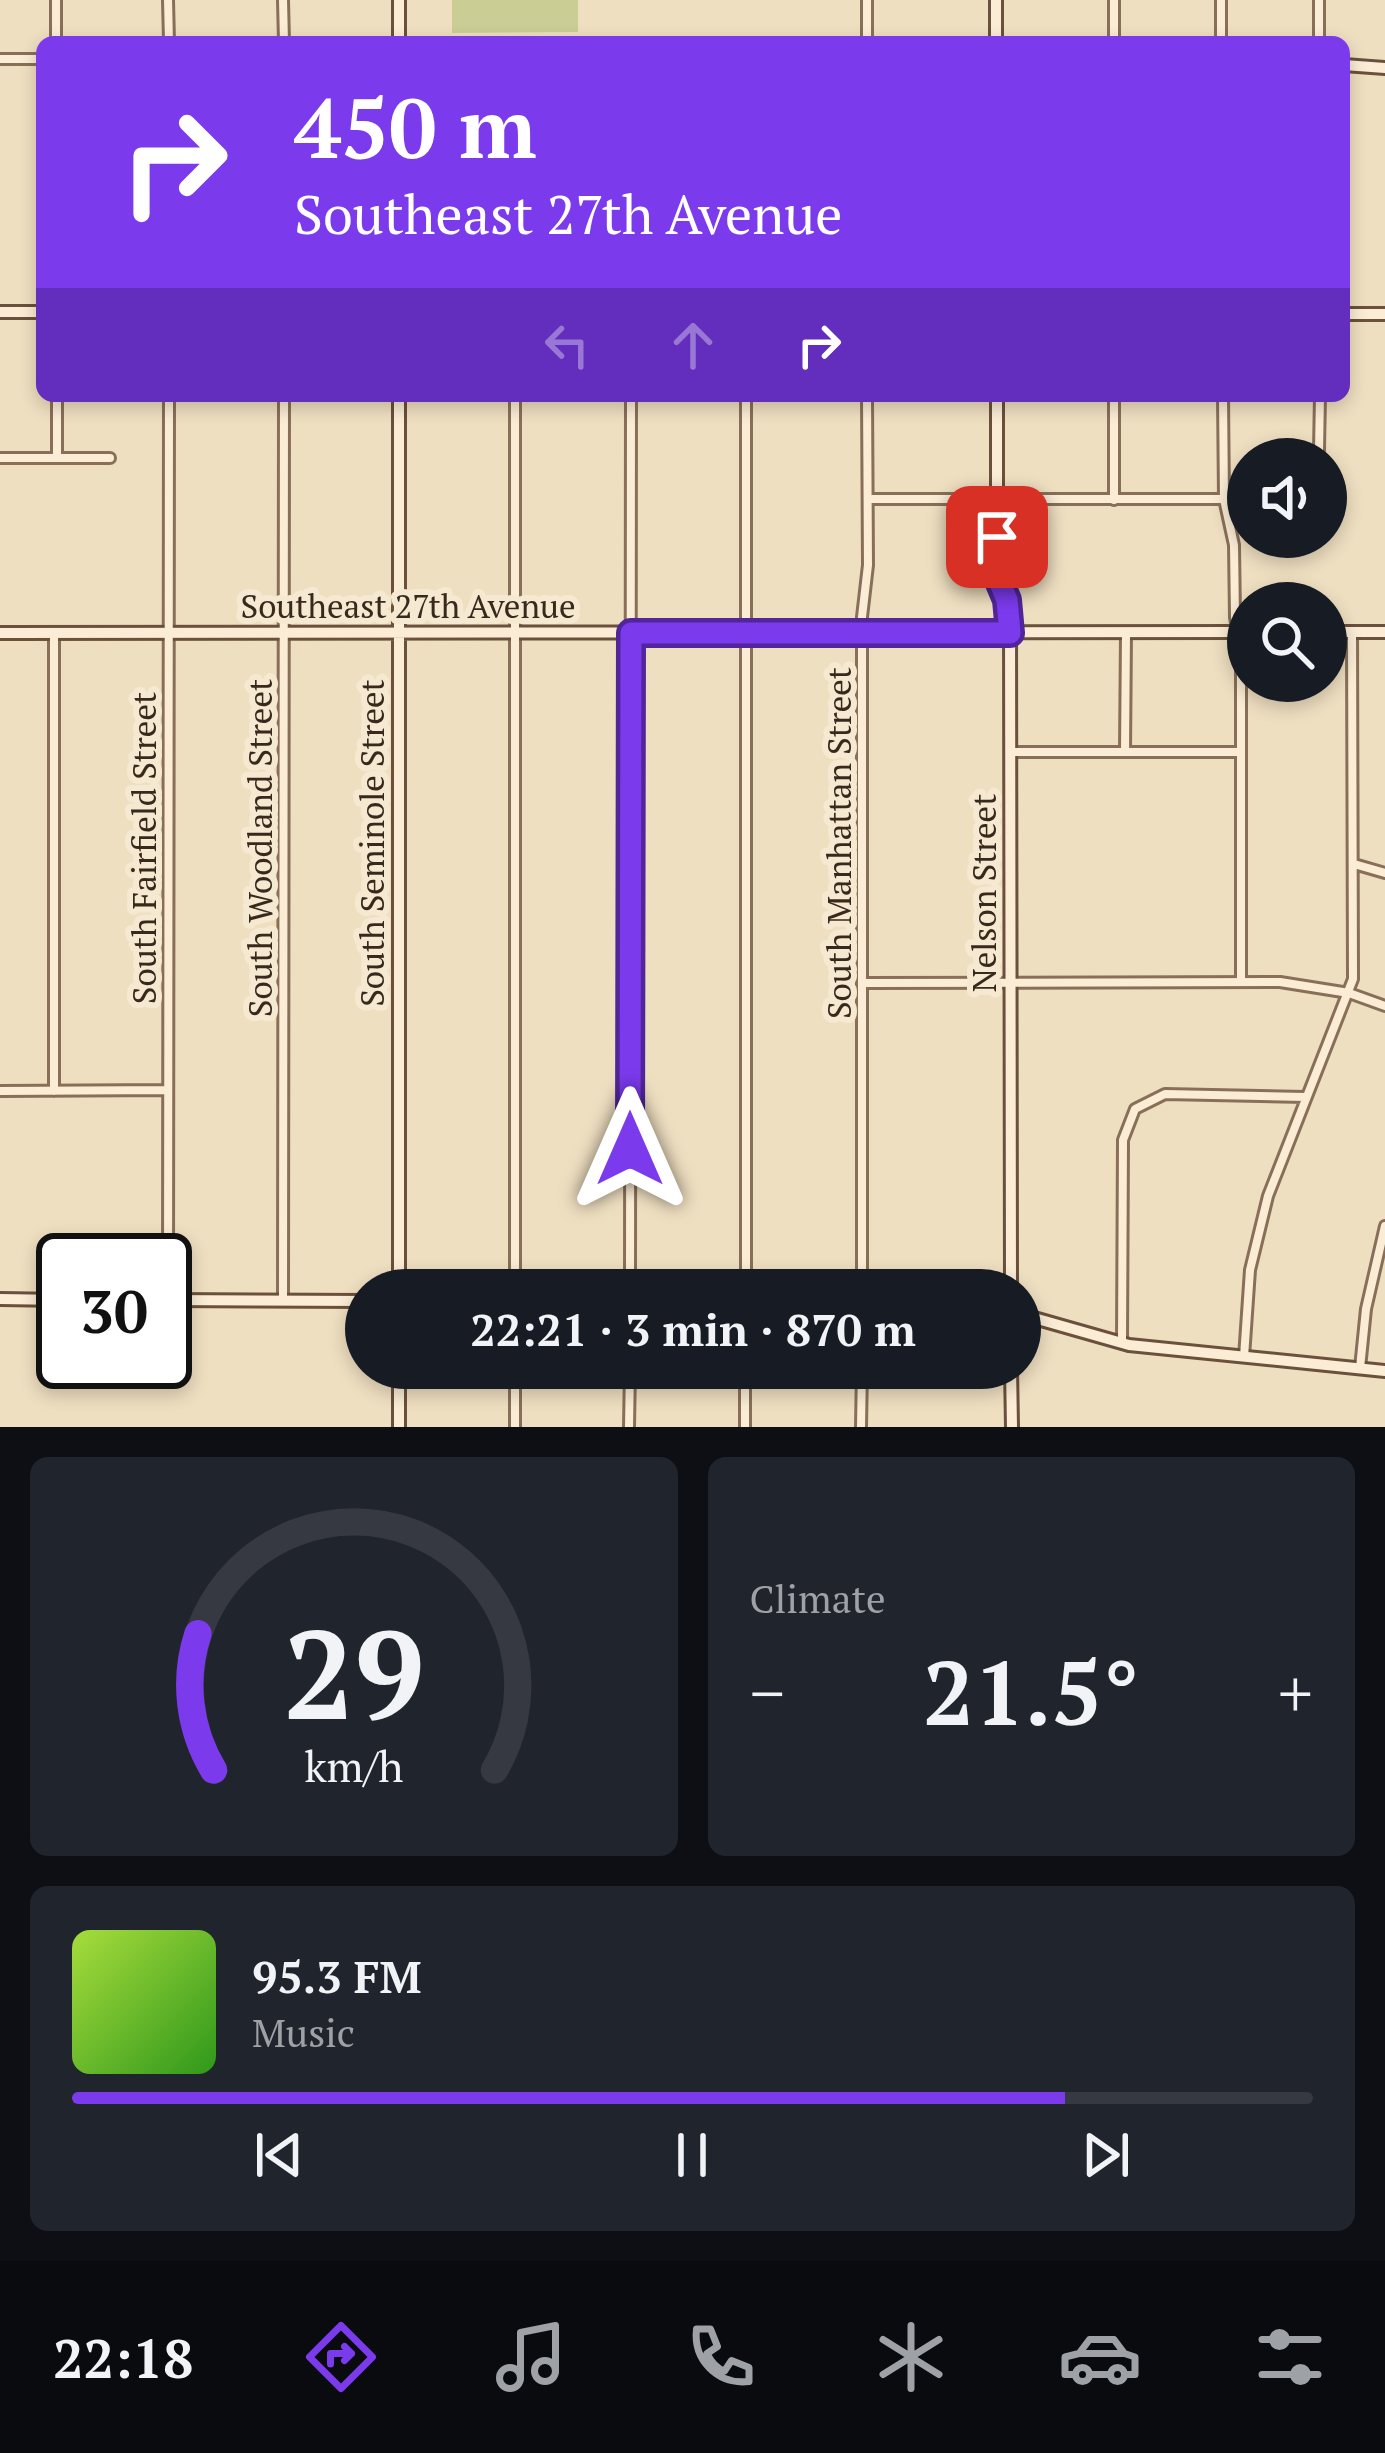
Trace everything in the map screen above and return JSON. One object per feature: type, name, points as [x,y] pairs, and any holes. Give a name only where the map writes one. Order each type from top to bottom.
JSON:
[{"type":"street","points":[[56,0],[56,36]]},
{"type":"street","points":[[169,0],[169,36]]},
{"type":"street","points":[[284,0],[284,36]]},
{"type":"street","points":[[399,0],[399,36]]},
{"type":"street","points":[[867,0],[867,36]]},
{"type":"street","points":[[996,0],[996,36]]},
{"type":"street","points":[[1114,0],[1114,36]]},
{"type":"street","points":[[1221,0],[1221,36]]},
{"type":"street","points":[[1319,0],[1319,36]]},
{"type":"street","points":[[0,59],[36,59]]},
{"type":"street","points":[[1350,65],[1385,68]]},
{"type":"street","points":[[0,312],[36,312]]},
{"type":"street","points":[[1350,314],[1385,314]]},
{"type":"street","points":[[57,402],[57,458]]},
{"type":"street","name":"South Fairfield Street","points":[[167,1233],[169,402]]},
{"type":"street","name":"South Woodland Street","points":[[283,1300],[284,402]]},
{"type":"street","name":"South Seminole Street","points":[[399,402],[399,1269]]},
{"type":"street","points":[[514,1269],[515,402]]},
{"type":"street","points":[[630,1269],[631,402]]},
{"type":"street","points":[[746,402],[746,1269]]},
{"type":"street","name":"South Manhattan Street","points":[[862,1269],[868,402]]},
{"type":"street","name":"Nelson Street","points":[[997,402],[997,576],[1007,600],[1010,633],[1011,1269]]},
{"type":"street","points":[[1114,402],[1114,500]]},
{"type":"street","points":[[1223,402],[1224,499],[1238,582]]},
{"type":"street","points":[[1319,438],[1320,402]]},
{"type":"street","points":[[0,458],[110,458]]},
{"type":"street","points":[[868,499],[1224,499]]},
{"type":"street","name":"Southeast 27th Avenue","points":[[0,633],[1227,632]]},
{"type":"street","points":[[1347,632],[1385,632]]},
{"type":"street","points":[[1244,1358],[1245,1307],[1258,1233],[1305,1097],[1353,979],[1352,632]]},
{"type":"street","points":[[54,633],[54,1091]]},
{"type":"street","points":[[1125,752],[1126,633]]},
{"type":"street","points":[[1241,702],[1241,981]]},
{"type":"street","points":[[1010,752],[1240,752]]},
{"type":"street","points":[[1354,864],[1385,873]]},
{"type":"street","points":[[863,983],[1280,982],[1349,993],[1385,1006]]},
{"type":"street","points":[[0,1091],[168,1090]]},
{"type":"street","points":[[1122,1344],[1123,1140],[1135,1109],[1165,1094],[1305,1097]]},
{"type":"street","points":[[1360,1368],[1366,1309],[1385,1226]]},
{"type":"street","points":[[0,1300],[36,1300]]},
{"type":"street","points":[[192,1300],[345,1301]]},
{"type":"street","points":[[1041,1321],[1122,1344],[1385,1371]]},
{"type":"street","points":[[399,1389],[399,1427]]},
{"type":"street","points":[[514,1389],[514,1427]]},
{"type":"street","points":[[629,1389],[629,1427]]},
{"type":"street","points":[[745,1389],[745,1427]]},
{"type":"street","points":[[861,1427],[862,1389]]},
{"type":"street","points":[[1011,1389],[1012,1427]]},
{"type":"green space","points":[[452,0],[578,0],[578,32],[452,33]]},
{"type":"route","points":[[630,1149],[631,633],[1010,633],[1010,613],[997,576],[997,537]]}]
